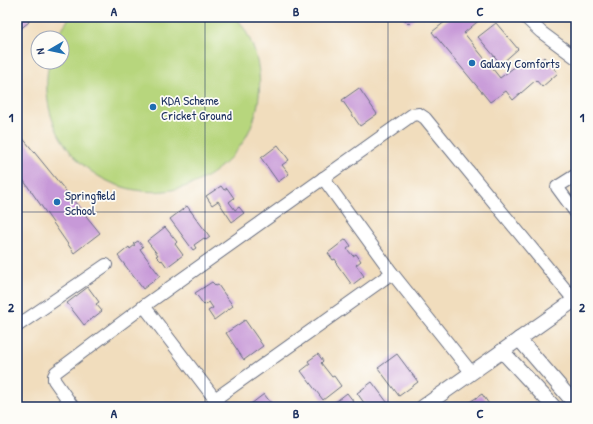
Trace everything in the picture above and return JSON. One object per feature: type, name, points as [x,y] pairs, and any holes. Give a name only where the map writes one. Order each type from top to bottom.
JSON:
[{"type":"street","points":[[525,17],[541,32],[576,58]]},
{"type":"street","points":[[73,407],[54,380],[56,372],[144,306],[323,178],[412,115],[419,114],[425,118],[575,299],[423,407]]},
{"type":"street","points":[[576,175],[557,187],[576,212]]},
{"type":"street","points":[[323,178],[392,273],[471,372]]},
{"type":"street","points":[[17,326],[106,265]]},
{"type":"street","points":[[144,306],[218,403],[392,273]]},
{"type":"street","points":[[519,339],[576,405]]},
{"type":"street","points":[[502,351],[554,407]]},
{"type":"green space","name":"KDA Scheme Cricket Ground","points":[[70,17],[236,17],[252,44],[258,64],[260,85],[258,104],[254,120],[247,136],[232,156],[202,180],[169,191],[136,190],[104,180],[78,160],[58,133],[48,100],[49,70],[70,70],[70,30],[61,30]]},
{"type":"building","points":[[17,17],[27,17],[29,22],[19,30],[17,24]]},
{"type":"building","points":[[402,17],[416,17],[409,24]]},
{"type":"building","name":"Galaxy Comforts","points":[[451,17],[483,17],[464,33],[500,78],[525,59],[533,67],[544,57],[558,73],[542,87],[536,80],[513,100],[506,91],[490,102],[432,32]]},
{"type":"building","name":"Galaxy Comforts","points":[[496,23],[518,49],[501,64],[478,37]]},
{"type":"building","points":[[359,88],[377,114],[360,126],[342,100]]},
{"type":"building","name":"Springfield School","points":[[17,131],[100,233],[74,253],[17,171]]},
{"type":"building","points":[[278,145],[289,160],[282,165],[289,174],[278,182],[261,158]]},
{"type":"building","points":[[221,186],[224,190],[227,188],[234,198],[229,202],[235,210],[239,207],[244,213],[232,222],[218,201],[212,205],[206,196]]},
{"type":"building","points":[[187,206],[210,237],[206,240],[204,238],[194,245],[196,248],[193,250],[170,219]]},
{"type":"building","points":[[165,227],[177,242],[175,244],[183,255],[167,267],[162,260],[161,261],[156,256],[158,255],[147,241]]},
{"type":"building","points":[[346,239],[351,246],[347,249],[353,256],[356,254],[361,261],[356,265],[364,276],[352,285],[336,263],[337,262],[335,259],[333,260],[328,253]]},
{"type":"building","points":[[138,241],[143,247],[140,249],[160,276],[143,289],[118,256],[129,247],[130,249],[135,245],[133,244]]},
{"type":"building","points":[[212,282],[216,286],[218,285],[233,306],[214,320],[208,311],[213,308],[209,302],[204,305],[195,293]]},
{"type":"building","points":[[88,287],[99,302],[96,304],[102,311],[84,325],[67,303]]},
{"type":"building","points":[[245,320],[263,346],[244,360],[226,333]]},
{"type":"building","points":[[318,354],[323,361],[321,363],[332,377],[334,376],[341,386],[323,400],[301,371],[310,364],[308,361]]},
{"type":"building","points":[[397,354],[418,382],[399,396],[378,368]]},
{"type":"building","points":[[372,382],[390,406],[367,407],[357,393]]},
{"type":"building","points":[[347,393],[354,402],[355,407],[329,407]]},
{"type":"building","points":[[264,394],[274,407],[253,407],[251,404]]},
{"type":"building","points":[[482,394],[491,407],[462,407]]},
{"type":"place","name":"Galaxy Comforts","points":[[472,63]]},
{"type":"place","name":"KDA Scheme Cricket Ground","points":[[153,107]]},
{"type":"place","name":"Springfield School","points":[[57,202]]}]
